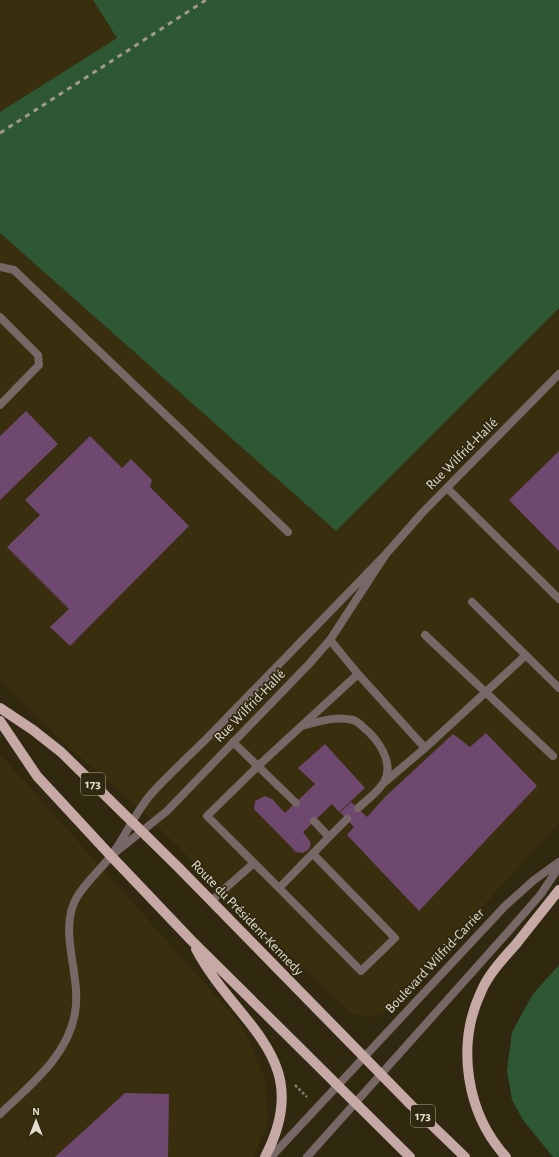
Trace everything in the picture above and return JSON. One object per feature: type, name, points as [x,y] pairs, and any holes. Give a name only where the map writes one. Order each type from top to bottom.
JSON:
[{"type":"main road","name":"Route du Président-Kennedy","points":[[0,708],[33,730],[61,752],[465,1157]]},
{"type":"main road","name":"173","points":[[0,721],[37,776],[111,856],[191,940],[410,1157]]},
{"type":"main road","points":[[506,1157],[483,1124],[475,1104],[470,1083],[467,1042],[472,1016],[481,991],[496,967],[559,890]]},
{"type":"main road","points":[[191,940],[207,971],[264,1040],[272,1058],[282,1095],[281,1116],[274,1139],[265,1157]]},
{"type":"street","points":[[0,267],[14,270],[288,532]]},
{"type":"street","points":[[0,317],[38,355],[39,365],[0,405]]},
{"type":"street","name":"Rue Wilfrid-Hallé","points":[[111,856],[151,794],[386,554],[446,488],[558,378]]},
{"type":"street","points":[[446,488],[559,599]]},
{"type":"street","name":"Rue Wilfrid-Hallé","points":[[0,1114],[43,1072],[65,1042],[73,1020],[77,1002],[69,925],[74,903],[88,881],[111,856],[167,811],[310,664],[330,640],[386,554]]},
{"type":"street","points":[[472,602],[559,688]]},
{"type":"street","points":[[425,635],[553,756]]},
{"type":"street","points":[[330,640],[358,674],[425,748]]},
{"type":"street","points":[[358,808],[526,655]]},
{"type":"street","points":[[313,854],[395,938],[361,971],[207,816],[258,766],[358,674]]},
{"type":"street","points":[[302,726],[335,717],[356,720],[370,732],[381,746],[387,762],[388,774],[383,784]]},
{"type":"street","points":[[233,742],[296,803]]},
{"type":"street","points":[[279,888],[347,819]]},
{"type":"street","points":[[314,821],[330,837]]},
{"type":"street","name":"Boulevard Wilfrid-Carrier","points":[[271,1157],[363,1056],[504,906],[534,880],[559,862]]},
{"type":"street","points":[[211,901],[254,863]]},
{"type":"street","points":[[307,1157],[356,1104],[541,894],[559,867]]},
{"type":"path","points":[[292,1082],[307,1098]]},
{"type":"shaded area","points":[[0,0],[93,0],[117,38],[0,112]]},
{"type":"shaded area","points":[[0,233],[336,531],[559,308],[559,823],[387,1011],[369,1017],[351,1013],[231,899],[143,812],[62,741],[0,681]]},
{"type":"shaded area","points":[[0,754],[242,1025],[265,1078],[268,1122],[254,1157],[0,1157]]},
{"type":"green space","points":[[93,0],[559,0],[559,308],[336,531],[0,233],[0,112],[117,38]]},
{"type":"green space","points":[[559,965],[559,1157],[553,1157],[523,1120],[512,1100],[507,1071],[512,1032],[533,994]]},
{"type":"building","points":[[26,411],[58,444],[0,500],[0,436]]},
{"type":"building","points":[[90,436],[122,468],[131,459],[152,480],[150,487],[189,526],[70,646],[50,627],[69,609],[7,547],[40,515],[25,500]]},
{"type":"building","points":[[559,451],[559,551],[509,500]]},
{"type":"building","points":[[486,733],[537,786],[419,911],[347,835],[354,827],[340,812],[351,802],[367,817],[386,796],[453,734],[470,747]]},
{"type":"building","points":[[325,744],[365,788],[339,812],[332,804],[303,832],[311,843],[309,849],[303,853],[296,852],[254,809],[255,801],[265,796],[272,799],[285,813],[315,784],[298,768]]},
{"type":"building","points":[[125,1093],[169,1094],[168,1157],[55,1157]]},
{"type":"railway","points":[[0,133],[206,0]]}]
